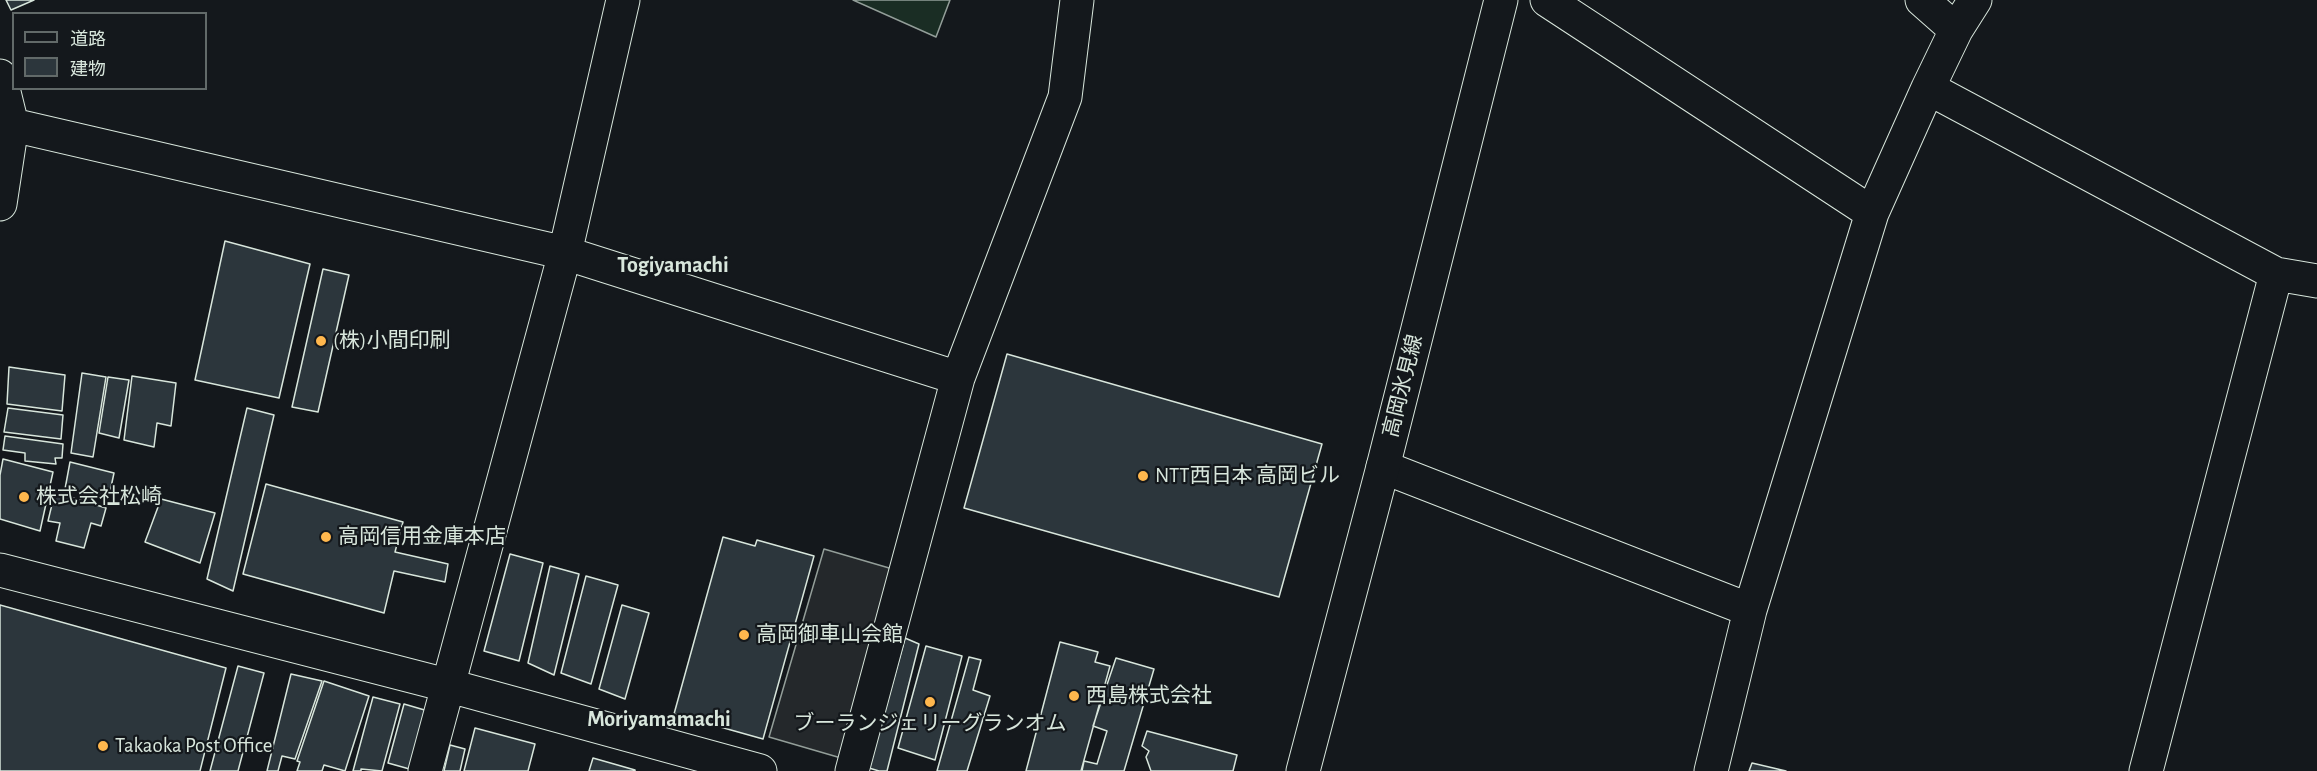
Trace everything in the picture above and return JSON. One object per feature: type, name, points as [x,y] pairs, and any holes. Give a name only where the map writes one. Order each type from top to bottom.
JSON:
[{"type":"street","points":[[425,771],[450,686],[565,253],[623,0]]},
{"type":"street","points":[[852,771],[958,378],[1065,97],[1077,0]]},
{"type":"street","name":"高岡氷見線","points":[[1303,771],[1383,467],[1501,0]]},
{"type":"street","points":[[1547,0],[1872,213]]},
{"type":"street","points":[[1922,0],[1956,30]]},
{"type":"street","points":[[1711,771],[1749,610],[1872,213],[1956,30],[1975,0]]},
{"type":"street","points":[[0,76],[6,123],[0,204]]},
{"type":"street","points":[[1928,88],[2276,274],[2317,281]]},
{"type":"street","points":[[6,123],[565,253],[958,378]]},
{"type":"street","points":[[2146,771],[2276,274]]},
{"type":"street","points":[[1383,467],[1749,610]]},
{"type":"street","points":[[0,570],[450,686],[760,771]]},
{"type":"green space","points":[[853,0],[950,0],[936,37]]},
{"type":"shaded area","points":[[824,549],[896,570],[841,758],[769,737]]},
{"type":"building","points":[[6,0],[34,0],[11,10]]},
{"type":"building","points":[[225,241],[310,264],[279,398],[195,380]]},
{"type":"building","name":"(株)小間印刷","points":[[323,269],[349,275],[318,412],[292,407]]},
{"type":"building","name":"NTT西日本 高岡ビル","points":[[1007,354],[1322,444],[1279,597],[964,508]]},
{"type":"building","points":[[9,367],[65,375],[62,411],[7,404]]},
{"type":"building","points":[[82,373],[106,377],[93,457],[71,453]]},
{"type":"building","points":[[132,376],[176,383],[171,426],[157,423],[154,447],[124,440]]},
{"type":"building","points":[[108,377],[129,380],[119,438],[99,433]]},
{"type":"building","points":[[8,408],[63,415],[61,439],[4,432]]},
{"type":"building","points":[[247,408],[274,415],[233,591],[207,579]]},
{"type":"building","points":[[5,436],[63,444],[62,458],[55,458],[56,464],[25,461],[25,453],[3,450]]},
{"type":"building","name":"株式会社松崎","points":[[3,459],[53,472],[40,531],[0,519],[0,475]]},
{"type":"building","points":[[70,462],[114,473],[108,501],[65,489]]},
{"type":"building","name":"高岡信用金庫本店","points":[[266,484],[403,522],[395,552],[448,564],[445,582],[394,571],[384,613],[243,574]]},
{"type":"building","points":[[54,496],[74,498],[106,508],[101,526],[91,523],[84,548],[56,541],[60,523],[48,521]]},
{"type":"building","points":[[161,499],[215,513],[200,563],[145,542]]},
{"type":"building","name":"高岡御車山会館","points":[[723,537],[755,546],[757,540],[814,556],[763,739],[674,714]]},
{"type":"building","points":[[510,554],[543,563],[519,661],[484,651]]},
{"type":"building","points":[[550,566],[579,574],[554,675],[528,663]]},
{"type":"building","points":[[586,576],[618,585],[591,684],[561,673]]},
{"type":"building","points":[[0,605],[226,668],[200,771],[0,771]]},
{"type":"building","points":[[622,605],[649,613],[625,699],[599,689]]},
{"type":"building","points":[[905,638],[919,644],[887,771],[879,771],[869,768]]},
{"type":"building","name":"西島株式会社","points":[[1060,642],[1098,652],[1095,662],[1110,666],[1081,771],[1026,771]]},
{"type":"building","name":"ブーランジェリーグランオム","points":[[926,646],[962,656],[935,760],[898,748]]},
{"type":"building","points":[[969,657],[981,660],[973,690],[990,696],[967,771],[937,771]]},
{"type":"building","points":[[1116,658],[1154,669],[1124,771],[1082,771],[1084,761],[1097,764],[1107,731],[1093,726]]},
{"type":"building","points":[[238,666],[264,673],[238,771],[210,771]]},
{"type":"building","points":[[291,674],[322,681],[295,759],[282,756],[278,771],[267,771]]},
{"type":"building","points":[[324,681],[369,696],[345,771],[324,765],[322,771],[297,771],[300,762],[297,761]]},
{"type":"building","points":[[373,697],[400,704],[382,771],[361,769],[361,771],[353,771]]},
{"type":"building","points":[[404,704],[428,711],[413,770],[388,763]]},
{"type":"building","points":[[475,728],[535,744],[528,771],[464,771]]},
{"type":"building","points":[[1147,731],[1237,755],[1233,771],[1151,771],[1146,757],[1149,751],[1142,746]]},
{"type":"building","points":[[450,745],[465,749],[460,771],[444,771]]},
{"type":"building","points":[[593,758],[635,770],[635,771],[589,771]]},
{"type":"building","points":[[1752,763],[1786,771],[1749,771]]},
{"type":"place","name":"(株)小間印刷","points":[[321,341]]},
{"type":"place","name":"NTT西日本 高岡ビル","points":[[1143,476]]},
{"type":"place","name":"株式会社松崎","points":[[24,497]]},
{"type":"place","name":"高岡信用金庫本店","points":[[326,537]]},
{"type":"place","name":"高岡御車山会館","points":[[744,635]]},
{"type":"place","name":"西島株式会社","points":[[1074,696]]},
{"type":"place","name":"ブーランジェリーグランオム","points":[[930,702]]},
{"type":"place","name":"Takaoka Post Office","points":[[103,746]]},
{"type":"district","name":"Togiyamachi","points":[[673,265]]},
{"type":"district","name":"Moriyamamachi","points":[[659,719]]}]
